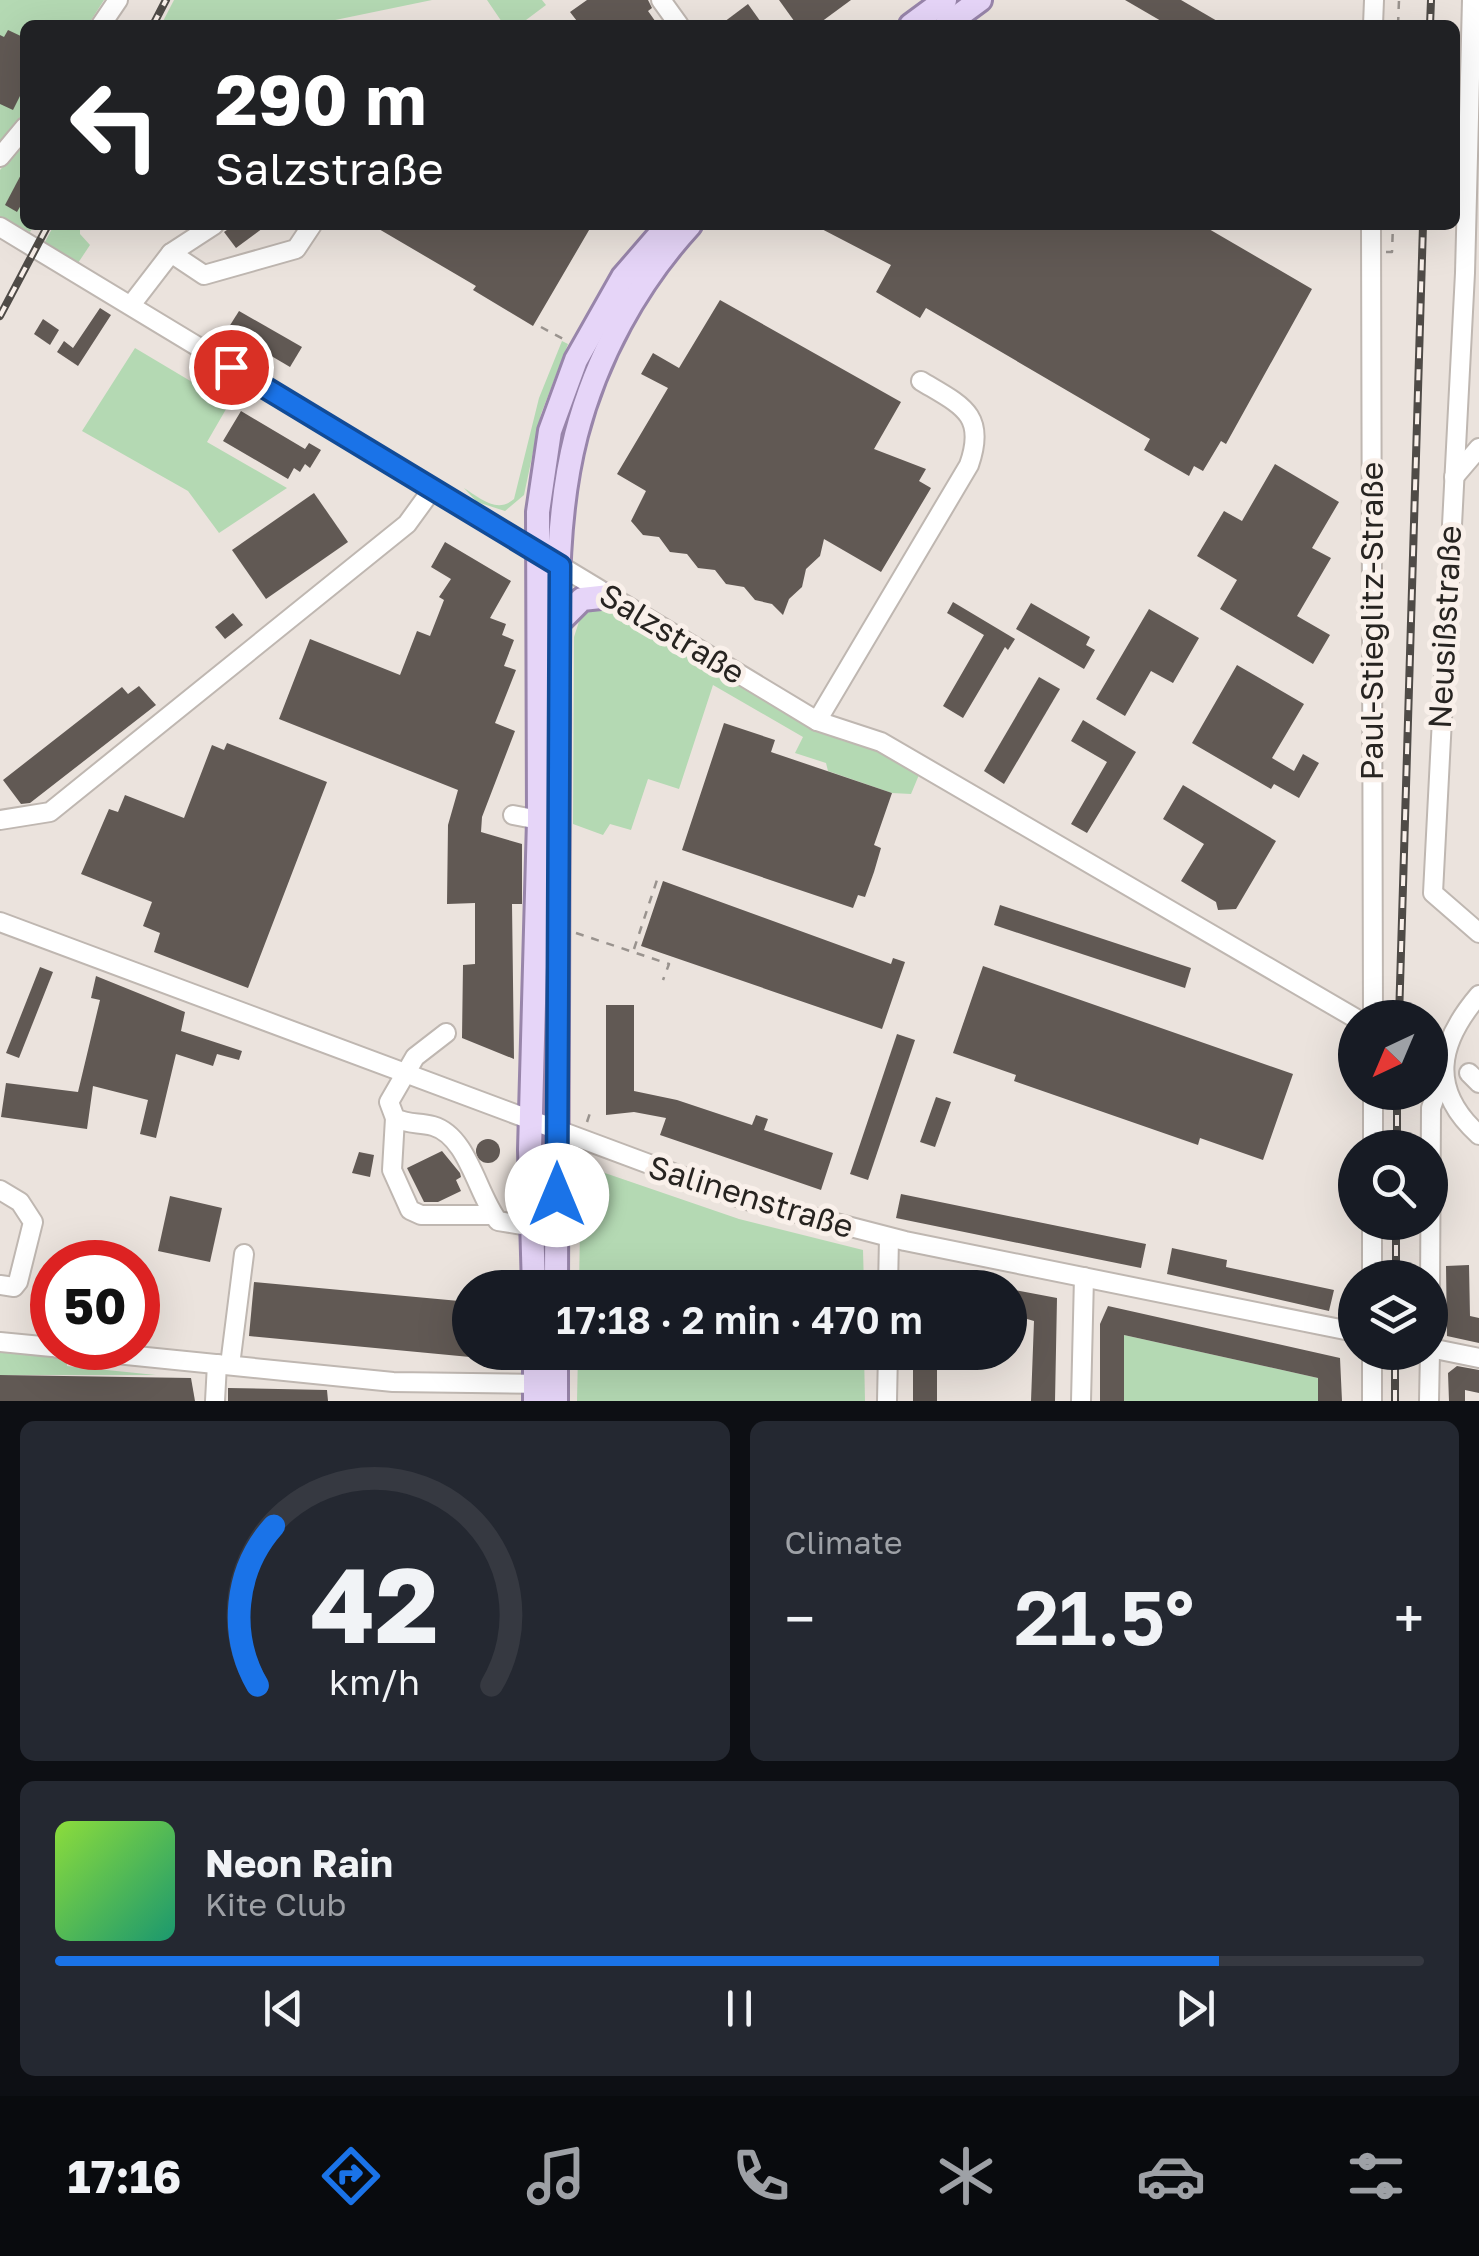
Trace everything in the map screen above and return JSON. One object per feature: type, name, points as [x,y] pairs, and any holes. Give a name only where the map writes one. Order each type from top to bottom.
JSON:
[{"type":"main road","points":[[951,14],[980,0]]},
{"type":"main road","points":[[534,1270],[531,1123],[539,820],[536,553],[550,431],[561,396],[608,301],[664,230]]},
{"type":"main road","points":[[556,1270],[560,566],[576,438],[591,386],[640,289],[686,230]]},
{"type":"main road","points":[[559,622],[582,598],[610,596]]},
{"type":"street","points":[[660,0],[675,20]]},
{"type":"street","name":"Neusißstraße","points":[[1472,0],[1465,273],[1433,893],[1479,933]]},
{"type":"street","points":[[0,157],[20,133]]},
{"type":"street","name":"Salzstraße","points":[[0,227],[817,720],[881,742],[1092,856],[1338,1008]]},
{"type":"street","points":[[131,306],[171,253],[206,230]]},
{"type":"street","points":[[171,253],[204,276],[296,248],[309,230]]},
{"type":"street","name":"Paul-Stieglitz-Straße","points":[[1371,230],[1373,1000]]},
{"type":"street","points":[[817,720],[969,465],[978,438],[970,414],[921,381]]},
{"type":"street","points":[[1454,477],[1479,448]]},
{"type":"street","points":[[0,820],[50,812],[367,557],[412,532],[431,490]]},
{"type":"street","points":[[513,815],[539,820]]},
{"type":"street","name":"Salinenstraße","points":[[0,922],[743,1199],[889,1238],[1338,1329]]},
{"type":"street","points":[[1448,1046],[1452,1032],[1479,995]]},
{"type":"street","points":[[446,1033],[416,1057],[390,1102],[395,1118],[392,1170],[410,1210],[421,1215],[494,1214]]},
{"type":"street","points":[[1448,1092],[1457,1112],[1479,1135]]},
{"type":"street","points":[[1430,1260],[1431,1110]]},
{"type":"street","points":[[395,1118],[412,1126],[432,1126],[455,1139],[498,1221],[534,1227]]},
{"type":"street","points":[[0,1190],[20,1202],[33,1222],[18,1282],[14,1287],[0,1285]]},
{"type":"street","points":[[888,1270],[889,1238]]},
{"type":"street","points":[[215,1401],[244,1254]]},
{"type":"street","points":[[1080,1401],[1084,1277]]},
{"type":"street","points":[[0,1342],[30,1345]]},
{"type":"street","points":[[1448,1353],[1479,1358]]},
{"type":"street","points":[[160,1358],[545,1393]]},
{"type":"street","points":[[888,1370],[888,1401]]},
{"type":"street","points":[[1372,1370],[1372,1401]]},
{"type":"street","points":[[1430,1370],[1430,1401]]},
{"type":"path","points":[[542,327],[570,343]]},
{"type":"path","points":[[633,952],[657,880]]},
{"type":"path","points":[[574,933],[669,964],[663,980]]},
{"type":"path","points":[[587,1122],[592,1107]]},
{"type":"green space","points":[[0,0],[104,0],[91,20],[20,20],[20,120],[0,145]]},
{"type":"green space","points":[[174,0],[432,0],[335,20],[164,20]]},
{"type":"green space","points":[[487,0],[542,0],[546,5],[526,20],[501,20]]},
{"type":"green space","points":[[20,147],[20,227],[0,217],[0,170]]},
{"type":"green space","points":[[51,230],[80,230],[90,245],[78,263],[45,242]]},
{"type":"green space","points":[[562,341],[568,344],[541,414],[524,495],[505,511],[477,502],[464,488],[495,505],[514,499],[539,398]]},
{"type":"green space","points":[[135,348],[229,404],[207,442],[287,488],[219,533],[188,491],[82,431]]},
{"type":"green space","points":[[606,604],[843,741],[862,743],[921,770],[911,794],[892,793],[828,771],[826,763],[795,753],[803,737],[713,685],[679,789],[648,779],[631,830],[610,824],[603,835],[573,824],[574,637],[584,606]]},
{"type":"green space","points":[[581,1171],[602,1172],[739,1219],[863,1250],[864,1270],[579,1270]]},
{"type":"green space","points":[[1124,1335],[1318,1378],[1318,1401],[1124,1401]]},
{"type":"green space","points":[[0,1351],[30,1354],[30,1370],[107,1370],[156,1375],[0,1375]]},
{"type":"green space","points":[[578,1370],[864,1370],[865,1401],[577,1401]]},
{"type":"building","points":[[587,0],[648,0],[652,8],[648,11],[654,20],[576,20],[570,12]]},
{"type":"building","points":[[779,0],[851,0],[824,20],[793,20]]},
{"type":"building","points":[[1125,0],[1181,0],[1215,20],[1159,20]]},
{"type":"building","points":[[748,4],[759,20],[727,20]]},
{"type":"building","points":[[8,30],[20,36],[20,96],[13,110],[0,104],[0,35],[4,37]]},
{"type":"building","points":[[20,176],[20,207],[17,212],[5,205]]},
{"type":"building","points":[[227,230],[260,230],[236,248],[224,232]]},
{"type":"building","points":[[381,230],[589,230],[533,326],[473,290],[476,286]]},
{"type":"building","points":[[824,230],[1211,230],[1312,289],[1226,444],[1221,441],[1203,471],[1194,466],[1189,476],[1144,450],[1150,439],[926,308],[920,318],[876,292],[891,265]]},
{"type":"building","points":[[720,300],[901,402],[874,449],[926,469],[919,481],[931,488],[881,572],[824,539],[820,556],[806,569],[802,587],[789,599],[783,615],[772,604],[755,600],[744,587],[726,584],[715,570],[698,568],[687,554],[670,552],[659,537],[643,535],[631,521],[646,491],[617,474],[668,388],[641,374],[653,353],[679,368]]},
{"type":"building","points":[[100,308],[111,315],[78,366],[57,352],[64,341],[73,348]]},
{"type":"building","points":[[239,311],[302,347],[290,367],[227,330]]},
{"type":"building","points":[[43,319],[59,330],[50,345],[34,334]]},
{"type":"building","points":[[241,411],[305,449],[309,443],[321,450],[310,468],[305,464],[300,472],[294,468],[288,479],[223,441]]},
{"type":"building","points":[[1275,464],[1339,502],[1312,548],[1331,558],[1297,616],[1330,635],[1313,664],[1220,609],[1237,580],[1197,556],[1224,511],[1242,521]]},
{"type":"building","points":[[314,493],[348,542],[266,599],[232,550]]},
{"type":"building","points":[[445,542],[511,581],[490,618],[506,624],[502,635],[514,640],[504,666],[516,670],[495,723],[515,731],[482,817],[481,832],[522,844],[522,904],[512,904],[514,1059],[462,1038],[463,965],[475,964],[475,903],[447,904],[448,825],[458,790],[279,719],[310,639],[400,675],[417,631],[430,636],[444,600],[439,597],[451,579],[431,567]]},
{"type":"building","points":[[953,602],[1015,639],[1008,650],[1005,647],[963,718],[943,706],[984,635],[947,613]]},
{"type":"building","points":[[1031,603],[1090,637],[1086,645],[1095,650],[1084,669],[1016,629]]},
{"type":"building","points":[[1149,609],[1199,638],[1173,683],[1151,671],[1125,716],[1096,699]]},
{"type":"building","points":[[233,613],[243,625],[225,639],[215,627]]},
{"type":"building","points":[[1237,665],[1304,704],[1272,758],[1294,771],[1303,754],[1319,763],[1299,798],[1274,784],[1271,789],[1192,743]]},
{"type":"building","points":[[1039,677],[1060,689],[1004,784],[984,771]]},
{"type":"building","points":[[139,686],[156,705],[30,803],[21,804],[3,780],[122,687],[128,694]]},
{"type":"building","points":[[1083,720],[1136,752],[1087,833],[1071,824],[1107,762],[1071,741]]},
{"type":"building","points":[[724,723],[775,740],[771,752],[892,793],[874,845],[881,848],[874,872],[865,897],[858,895],[853,908],[682,850]]},
{"type":"building","points":[[227,743],[327,782],[248,988],[154,952],[160,933],[143,926],[152,902],[81,874],[109,809],[118,812],[125,795],[184,818],[212,745],[224,750]]},
{"type":"building","points":[[1183,785],[1276,841],[1236,909],[1218,910],[1216,902],[1181,881],[1204,844],[1163,819]]},
{"type":"building","points":[[663,881],[891,964],[893,958],[905,962],[882,1029],[641,946]]},
{"type":"building","points":[[1000,905],[1191,968],[1185,988],[994,925]]},
{"type":"building","points":[[983,966],[1293,1074],[1263,1160],[1200,1138],[1198,1145],[1014,1081],[1016,1075],[953,1053]]},
{"type":"building","points":[[40,967],[53,972],[19,1058],[6,1053]]},
{"type":"building","points":[[96,976],[185,1012],[181,1031],[242,1051],[239,1060],[217,1054],[213,1066],[176,1054],[156,1138],[140,1134],[148,1100],[93,1086],[87,1129],[1,1117],[6,1083],[78,1092],[100,1000],[91,998]]},
{"type":"building","points":[[606,1005],[634,1005],[634,1091],[677,1100],[752,1125],[756,1115],[768,1119],[764,1130],[833,1153],[821,1190],[660,1135],[666,1118],[634,1112],[606,1115]]},
{"type":"building","points":[[897,1034],[915,1040],[868,1180],[850,1174]]},
{"type":"building","points":[[936,1097],[951,1102],[935,1147],[920,1142]]},
{"type":"building","points":[[488,1139],[500,1151],[488,1163],[476,1151]]},
{"type":"building","points":[[442,1151],[460,1173],[456,1180],[461,1191],[438,1202],[424,1202],[407,1168]]},
{"type":"building","points":[[359,1152],[374,1155],[370,1177],[352,1173]]},
{"type":"building","points":[[901,1194],[1146,1244],[1141,1268],[896,1218]]},
{"type":"building","points":[[170,1196],[222,1208],[210,1262],[160,1251]]},
{"type":"building","points":[[1172,1248],[1227,1260],[1226,1267],[1334,1290],[1329,1311],[1167,1274]]},
{"type":"building","points":[[1469,1265],[1470,1316],[1479,1318],[1479,1343],[1448,1336],[1448,1266]]},
{"type":"building","points":[[254,1282],[452,1300],[452,1355],[249,1336]]},
{"type":"building","points":[[1027,1292],[1057,1298],[1055,1401],[1031,1401],[1034,1321],[1027,1319]]},
{"type":"building","points":[[1108,1306],[1338,1358],[1342,1401],[1318,1401],[1318,1378],[1124,1335],[1124,1401],[1100,1401],[1100,1324]]},
{"type":"building","points":[[1457,1366],[1479,1370],[1479,1393],[1465,1390],[1465,1401],[1449,1401],[1448,1373]]},
{"type":"building","points":[[913,1370],[937,1370],[937,1401],[913,1401]]},
{"type":"building","points":[[0,1375],[191,1378],[195,1401],[0,1401]]},
{"type":"building","points":[[228,1388],[327,1390],[328,1401],[228,1401]]},
{"type":"railway","points":[[156,20],[166,0]]},
{"type":"railway","points":[[1430,20],[1431,0]]},
{"type":"railway","points":[[0,316],[45,230]]},
{"type":"railway","points":[[1400,1000],[1423,230]]},
{"type":"railway","points":[[1397,1110],[1397,1130]]},
{"type":"railway","points":[[1396,1240],[1396,1260]]},
{"type":"railway","points":[[1395,1370],[1395,1401]]},
{"type":"route","points":[[231,367],[560,566],[557,1195]]}]
